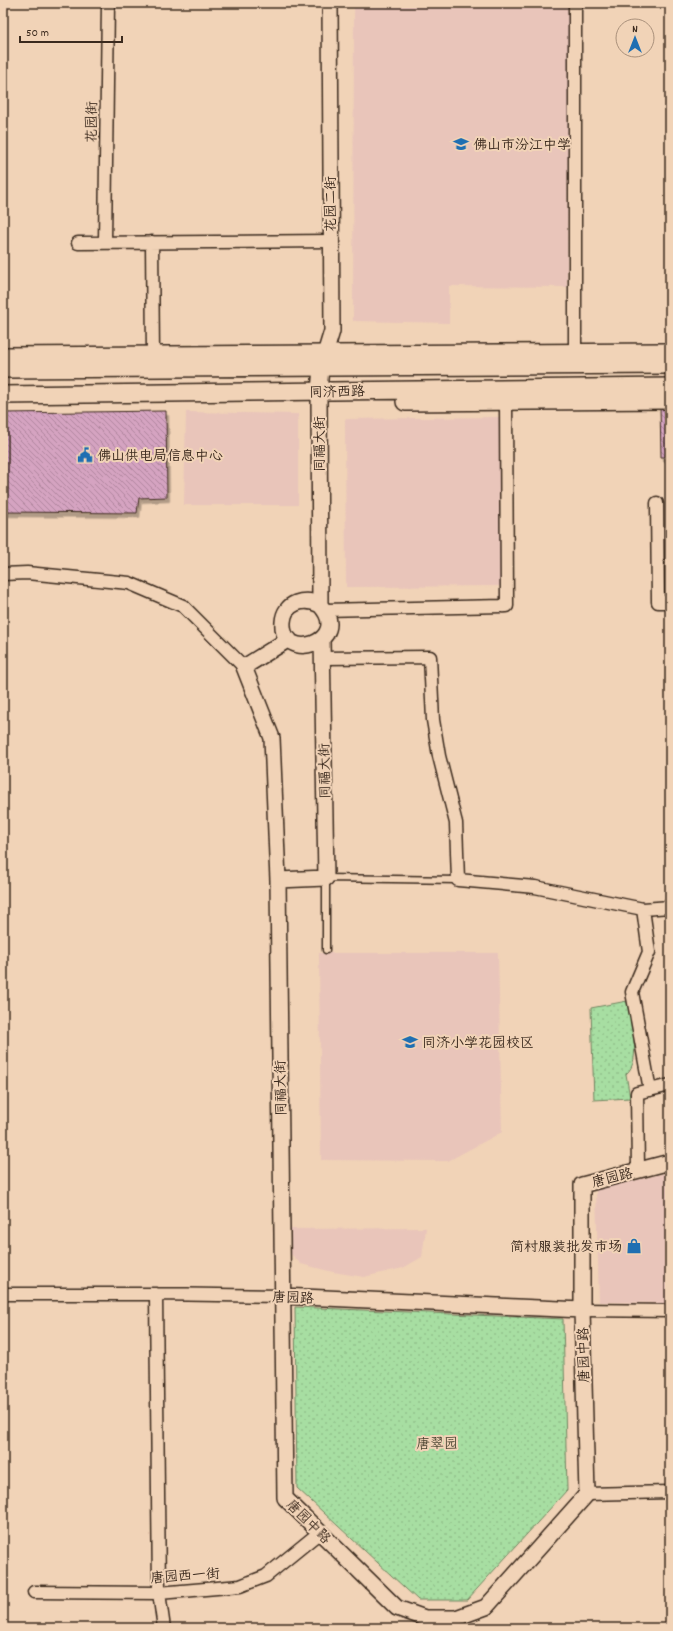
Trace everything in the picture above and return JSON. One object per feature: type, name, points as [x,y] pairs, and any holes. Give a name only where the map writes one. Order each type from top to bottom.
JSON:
[{"type":"main road","points":[[3,356],[153,356],[322,361],[575,352],[670,352]]},
{"type":"main road","name":"同济西路","points":[[3,369],[322,361],[666,364]]},
{"type":"main road","name":"同济西路","points":[[3,395],[99,394],[320,397],[670,387]]},
{"type":"main road","points":[[77,404],[99,394],[122,404]]},
{"type":"main road","points":[[3,404],[122,404],[320,397],[506,401],[670,400]]},
{"type":"street","name":"花园街","points":[[105,242],[108,3]]},
{"type":"street","name":"花园二街","points":[[320,397],[322,361],[332,331],[330,241],[330,3]]},
{"type":"street","points":[[575,3],[575,352]]},
{"type":"street","points":[[78,243],[330,241]]},
{"type":"street","points":[[152,242],[153,356]]},
{"type":"street","name":"同福大街","points":[[320,397],[322,608],[328,624],[322,639],[326,878]]},
{"type":"street","points":[[322,639],[309,646],[302,646],[289,639],[282,626],[286,611],[291,605],[305,600],[313,601],[322,608],[507,606],[506,401]]},
{"type":"street","points":[[657,503],[658,602],[670,602]]},
{"type":"street","points":[[3,574],[27,573],[129,583],[183,606],[244,667],[289,639]]},
{"type":"street","points":[[322,658],[430,657],[432,720],[439,756],[456,823],[458,880],[535,887],[643,910],[670,908]]},
{"type":"street","name":"同福大街","points":[[244,667],[272,738],[278,880],[282,1296]]},
{"type":"street","points":[[278,880],[326,878]]},
{"type":"street","points":[[643,910],[649,952],[632,992],[650,1090]]},
{"type":"street","points":[[638,1170],[637,1093],[670,1085]]},
{"type":"street","name":"唐园路","points":[[582,1310],[582,1185],[670,1162]]},
{"type":"street","name":"唐园路","points":[[3,1294],[282,1296],[582,1310],[670,1311]]},
{"type":"street","points":[[156,1294],[159,1593],[164,1628]]},
{"type":"street","name":"唐园中路","points":[[282,1296],[285,1498],[398,1608],[425,1623]]},
{"type":"street","name":"唐园中路","points":[[582,1310],[586,1494]]},
{"type":"street","points":[[425,1623],[455,1623],[486,1607],[586,1494],[670,1492]]},
{"type":"street","name":"唐园西一街","points":[[34,1592],[159,1593],[240,1586],[266,1576],[320,1532]]},
{"type":"lane","points":[[326,950],[326,878],[458,880]]},
{"type":"shaded area","name":"佛山市汾江中学","points":[[354,3],[569,3],[567,287],[449,286],[449,323],[353,321]]},
{"type":"shaded area","points":[[186,412],[298,414],[298,505],[184,505]]},
{"type":"shaded area","points":[[501,417],[502,586],[346,587],[345,419]]},
{"type":"shaded area","name":"同济小学花园校区","points":[[319,953],[498,953],[502,1132],[448,1161],[321,1160]]},
{"type":"shaded area","name":"简村服装批发市场","points":[[670,1172],[670,1303],[599,1302],[596,1190]]},
{"type":"shaded area","points":[[426,1228],[422,1257],[403,1268],[364,1277],[333,1272],[301,1264],[288,1251],[287,1229]]},
{"type":"green space","points":[[627,1001],[635,1050],[631,1068],[626,1074],[630,1098],[594,1100],[591,1008]]},
{"type":"green space","name":"唐翠园","points":[[295,1307],[563,1319],[567,1490],[467,1600],[418,1600],[297,1488]]},
{"type":"building","points":[[660,407],[670,407],[670,457],[661,457]]},
{"type":"building","name":"佛山供电局信息中心","points":[[166,411],[167,497],[139,498],[137,513],[3,512],[3,413]]},
{"type":"place","name":"佛山市汾江中学","points":[[461,144]]},
{"type":"place","name":"佛山供电局信息中心","points":[[85,455]]},
{"type":"place","name":"同济小学花园校区","points":[[410,1042]]},
{"type":"place","name":"简村服装批发市场","points":[[634,1246]]}]
